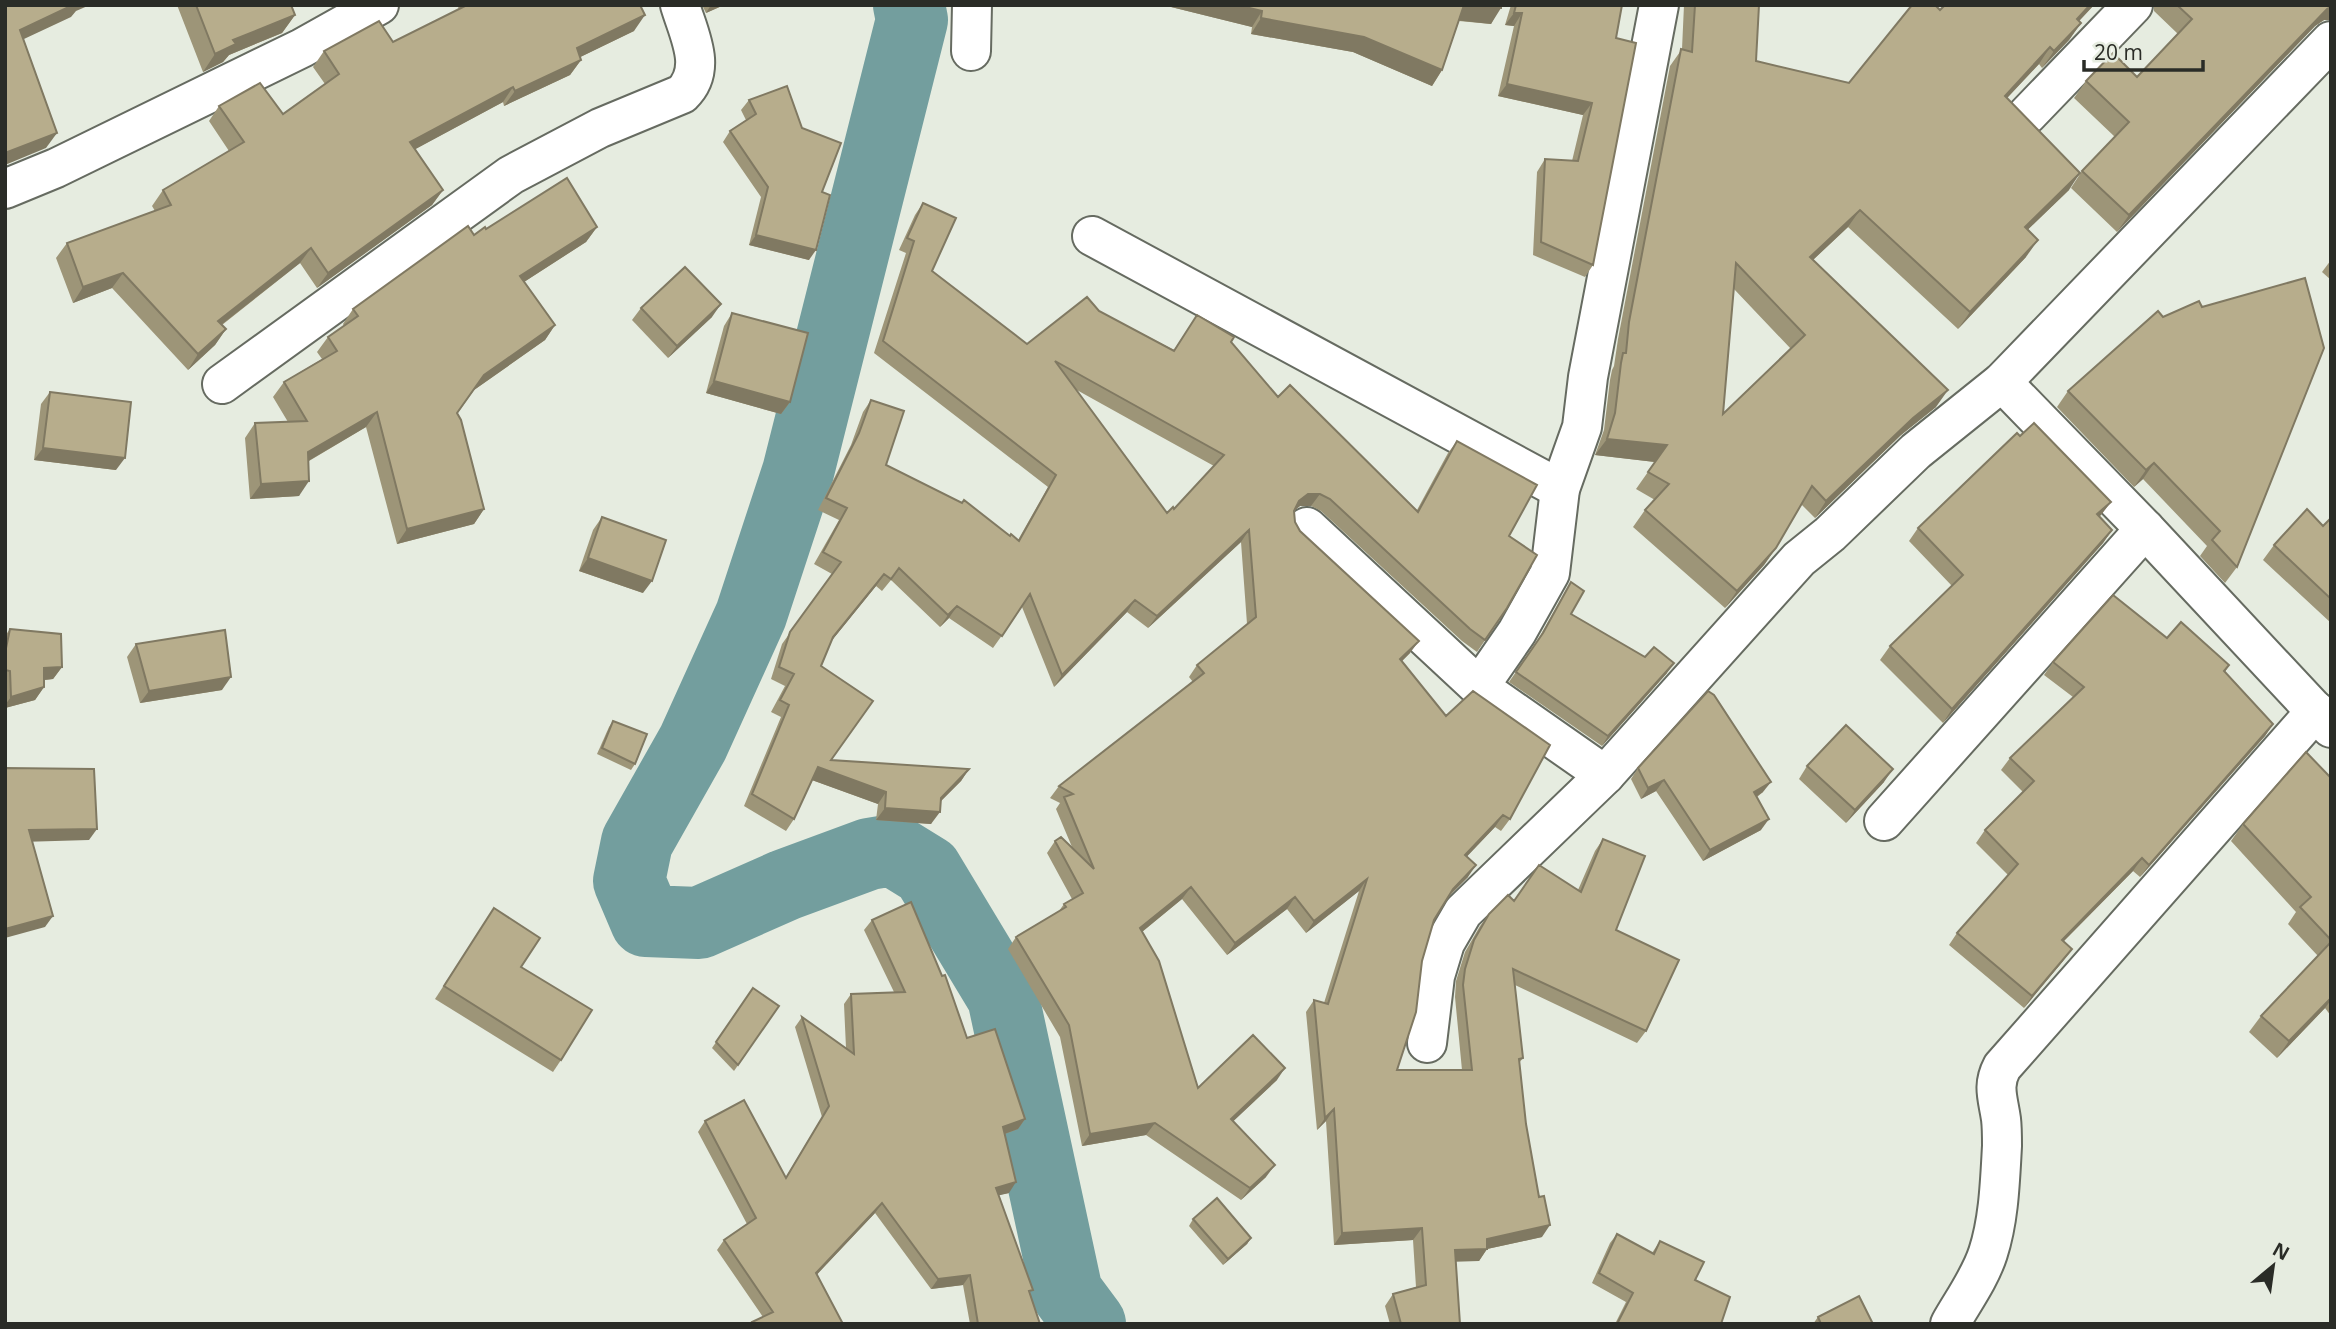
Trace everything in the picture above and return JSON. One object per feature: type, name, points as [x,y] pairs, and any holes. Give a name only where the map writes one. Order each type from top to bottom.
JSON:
[{"type":"street","points":[[5,188],[56,168],[302,48],[379,5]]},
{"type":"street","points":[[222,384],[512,175],[600,128],[682,94],[692,85],[696,62],[680,5]]},
{"type":"street","points":[[971,51],[972,5]]},
{"type":"street","points":[[1479,687],[1517,632],[1550,573],[1560,489],[1582,427],[1588,377],[1659,5]]},
{"type":"street","points":[[2027,115],[2133,5]]},
{"type":"street","points":[[1427,1043],[1435,976],[1445,943],[1463,912],[1605,775],[1799,559],[1830,534],[1916,451],[2003,382],[2331,41]]},
{"type":"street","points":[[1092,236],[1560,489]]},
{"type":"street","points":[[1950,1324],[1979,1276],[1988,1252],[1997,1206],[2002,1142],[1995,1086],[2002,1067],[2324,720],[2003,382]]},
{"type":"street","points":[[1307,527],[1479,687],[1605,775]]},
{"type":"street","points":[[1884,821],[2145,529]]},
{"type":"building","points":[[5,5],[73,5],[20,30],[57,133],[5,153]]},
{"type":"building","points":[[196,5],[291,5],[295,15],[233,40],[236,44],[215,54]]},
{"type":"building","points":[[467,5],[640,5],[645,15],[577,48],[581,60],[515,91],[513,87],[410,142],[443,190],[328,273],[311,248],[218,321],[226,329],[198,354],[123,273],[83,287],[67,243],[171,205],[163,190],[244,142],[219,106],[260,83],[283,114],[339,74],[324,51],[379,21],[393,42]]},
{"type":"building","points":[[1237,5],[1464,5],[1442,70],[1364,37],[1261,18],[1262,11]]},
{"type":"building","points":[[1468,5],[1501,5],[1501,8]]},
{"type":"building","points":[[1516,5],[1622,5],[1616,38],[1636,43],[1593,265],[1541,242],[1545,159],[1578,161],[1592,103],[1507,84],[1522,13],[1514,13]]},
{"type":"building","points":[[1695,5],[1759,5],[1756,61],[1849,83],[1912,5],[1935,5],[1940,10],[1945,5],[2090,5],[2077,19],[2081,23],[2054,51],[2050,47],[2005,96],[2080,173],[2025,227],[2038,240],[1970,312],[1860,210],[1810,257],[1948,390],[1913,418],[1826,501],[1812,486],[1776,548],[1737,591],[1645,510],[1669,484],[1648,472],[1667,445],[1607,439],[1615,413],[1621,363],[1623,353],[1626,353],[1629,322],[1681,49],[1692,52]],"holes":[[[1736,263],[1805,335],[1723,414]]]},
{"type":"building","points":[[2177,5],[2331,7],[2129,215],[2082,171],[2129,122],[2086,81],[2113,53],[2137,77],[2192,19]]},
{"type":"building","points":[[787,86],[802,128],[841,143],[822,192],[830,195],[816,250],[756,235],[768,187],[730,131],[756,114],[749,100]]},
{"type":"building","points":[[567,178],[597,227],[520,276],[555,325],[484,375],[457,413],[484,509],[407,529],[377,412],[308,452],[309,481],[261,484],[255,423],[307,421],[284,382],[337,351],[328,337],[358,316],[353,309],[468,226],[474,235]]},
{"type":"building","points":[[923,203],[956,218],[932,271],[1027,344],[1087,297],[1099,311],[1174,351],[1197,315],[1234,337],[1231,342],[1278,397],[1290,385],[1418,512],[1457,441],[1537,485],[1509,536],[1537,555],[1485,640],[1330,499],[1320,494],[1308,494],[1299,501],[1294,511],[1295,522],[1300,531],[1419,641],[1400,659],[1446,716],[1473,691],[1550,745],[1510,819],[1503,815],[1465,855],[1476,865],[1453,889],[1434,920],[1422,961],[1416,1012],[1397,1070],[1472,1070],[1463,985],[1474,940],[1489,914],[1508,895],[1514,901],[1539,865],[1581,892],[1603,839],[1645,856],[1616,930],[1679,960],[1646,1031],[1513,969],[1523,1058],[1519,1059],[1526,1124],[1539,1197],[1544,1196],[1550,1225],[1487,1239],[1487,1249],[1455,1250],[1460,1324],[1401,1324],[1393,1294],[1426,1285],[1422,1228],[1342,1233],[1334,1109],[1325,1118],[1314,1000],[1328,1004],[1367,879],[1314,921],[1295,897],[1235,943],[1191,887],[1140,928],[1159,961],[1198,1088],[1253,1035],[1285,1068],[1231,1119],[1275,1165],[1250,1188],[1155,1123],[1090,1134],[1069,1025],[1016,937],[1066,907],[1064,904],[1083,893],[1055,841],[1061,837],[1094,869],[1064,797],[1073,794],[1059,786],[1204,673],[1197,665],[1256,617],[1249,530],[1157,616],[1135,600],[1062,675],[1030,594],[1002,636],[957,606],[948,615],[899,568],[891,579],[884,574],[833,637],[821,666],[873,701],[831,760],[969,769],[941,798],[940,812],[885,808],[886,792],[818,767],[794,819],[752,794],[789,705],[780,700],[794,674],[779,667],[790,632],[841,562],[823,552],[847,508],[826,498],[859,433],[871,400],[904,411],[886,465],[962,503],[964,500],[1019,541],[1056,475],[883,341],[914,241],[907,238]],"holes":[[[1055,361],[1224,455],[1174,509],[1173,507],[1167,513]]]},
{"type":"building","points":[[685,267],[721,304],[677,346],[641,308]]},
{"type":"building","points":[[2305,278],[2324,348],[2237,567],[2212,540],[2220,531],[2154,463],[2146,470],[2068,391],[2158,311],[2163,317],[2199,301],[2202,307]]},
{"type":"building","points":[[732,313],[808,333],[790,402],[714,381]]},
{"type":"building","points":[[50,392],[131,402],[125,458],[43,448]]},
{"type":"building","points":[[2034,423],[2111,502],[2097,514],[2112,530],[1952,709],[1890,646],[1963,575],[1918,528],[2017,433],[2020,436]]},
{"type":"building","points":[[2307,509],[2323,526],[2331,518],[2331,599],[2274,545]]},
{"type":"building","points":[[602,517],[666,540],[652,581],[588,558]]},
{"type":"building","points":[[1571,582],[1584,591],[1571,614],[1645,657],[1654,647],[1674,663],[1608,736],[1516,672],[1543,633]]},
{"type":"building","points":[[2113,595],[2167,638],[2181,622],[2229,665],[2224,671],[2273,724],[2149,865],[2142,858],[2062,940],[2072,949],[2032,996],[1957,933],[2018,864],[1985,830],[2034,781],[2010,758],[2084,687],[2053,662]]},
{"type":"building","points":[[10,629],[61,634],[62,667],[44,668],[44,687],[11,697],[10,671],[5,670]]},
{"type":"building","points":[[225,630],[231,677],[149,691],[136,644]]},
{"type":"building","points":[[1708,691],[1714,695],[1771,782],[1754,792],[1769,819],[1710,850],[1664,780],[1648,788],[1638,768]]},
{"type":"building","points":[[613,721],[647,734],[635,764],[602,748]]},
{"type":"building","points":[[1846,725],[1893,769],[1855,810],[1807,766]]},
{"type":"building","points":[[2306,752],[2331,778],[2331,940],[2300,907],[2311,897],[2243,824]]},
{"type":"building","points":[[5,768],[94,769],[97,829],[29,830],[53,916],[5,929]]},
{"type":"building","points":[[911,902],[942,976],[945,975],[967,1038],[995,1029],[1025,1119],[1003,1127],[1016,1182],[996,1188],[1033,1290],[1029,1291],[1040,1324],[978,1324],[970,1275],[938,1279],[882,1203],[816,1273],[843,1324],[753,1324],[752,1322],[773,1312],[724,1240],[756,1218],[705,1121],[744,1100],[786,1178],[829,1106],[802,1017],[854,1054],[851,994],[905,992],[872,920]]},
{"type":"building","points":[[494,908],[540,938],[521,967],[592,1010],[561,1060],[444,986]]},
{"type":"building","points":[[2331,942],[2331,998],[2289,1041],[2261,1016]]},
{"type":"building","points":[[753,988],[779,1006],[738,1065],[716,1042]]},
{"type":"building","points":[[1217,1198],[1251,1238],[1228,1259],[1193,1219]]},
{"type":"building","points":[[1617,1234],[1654,1254],[1660,1241],[1704,1262],[1695,1280],[1730,1297],[1721,1324],[1617,1324],[1633,1293],[1599,1273]]},
{"type":"building","points":[[1859,1296],[1873,1324],[1821,1324],[1818,1317]]},
{"type":"waterway","points":[[909,5],[912,20],[798,472],[751,615],[693,743],[637,842],[629,881],[646,921],[699,923],[785,885],[869,854],[893,850],[927,871],[1003,997],[1067,1293],[1090,1324]]}]
